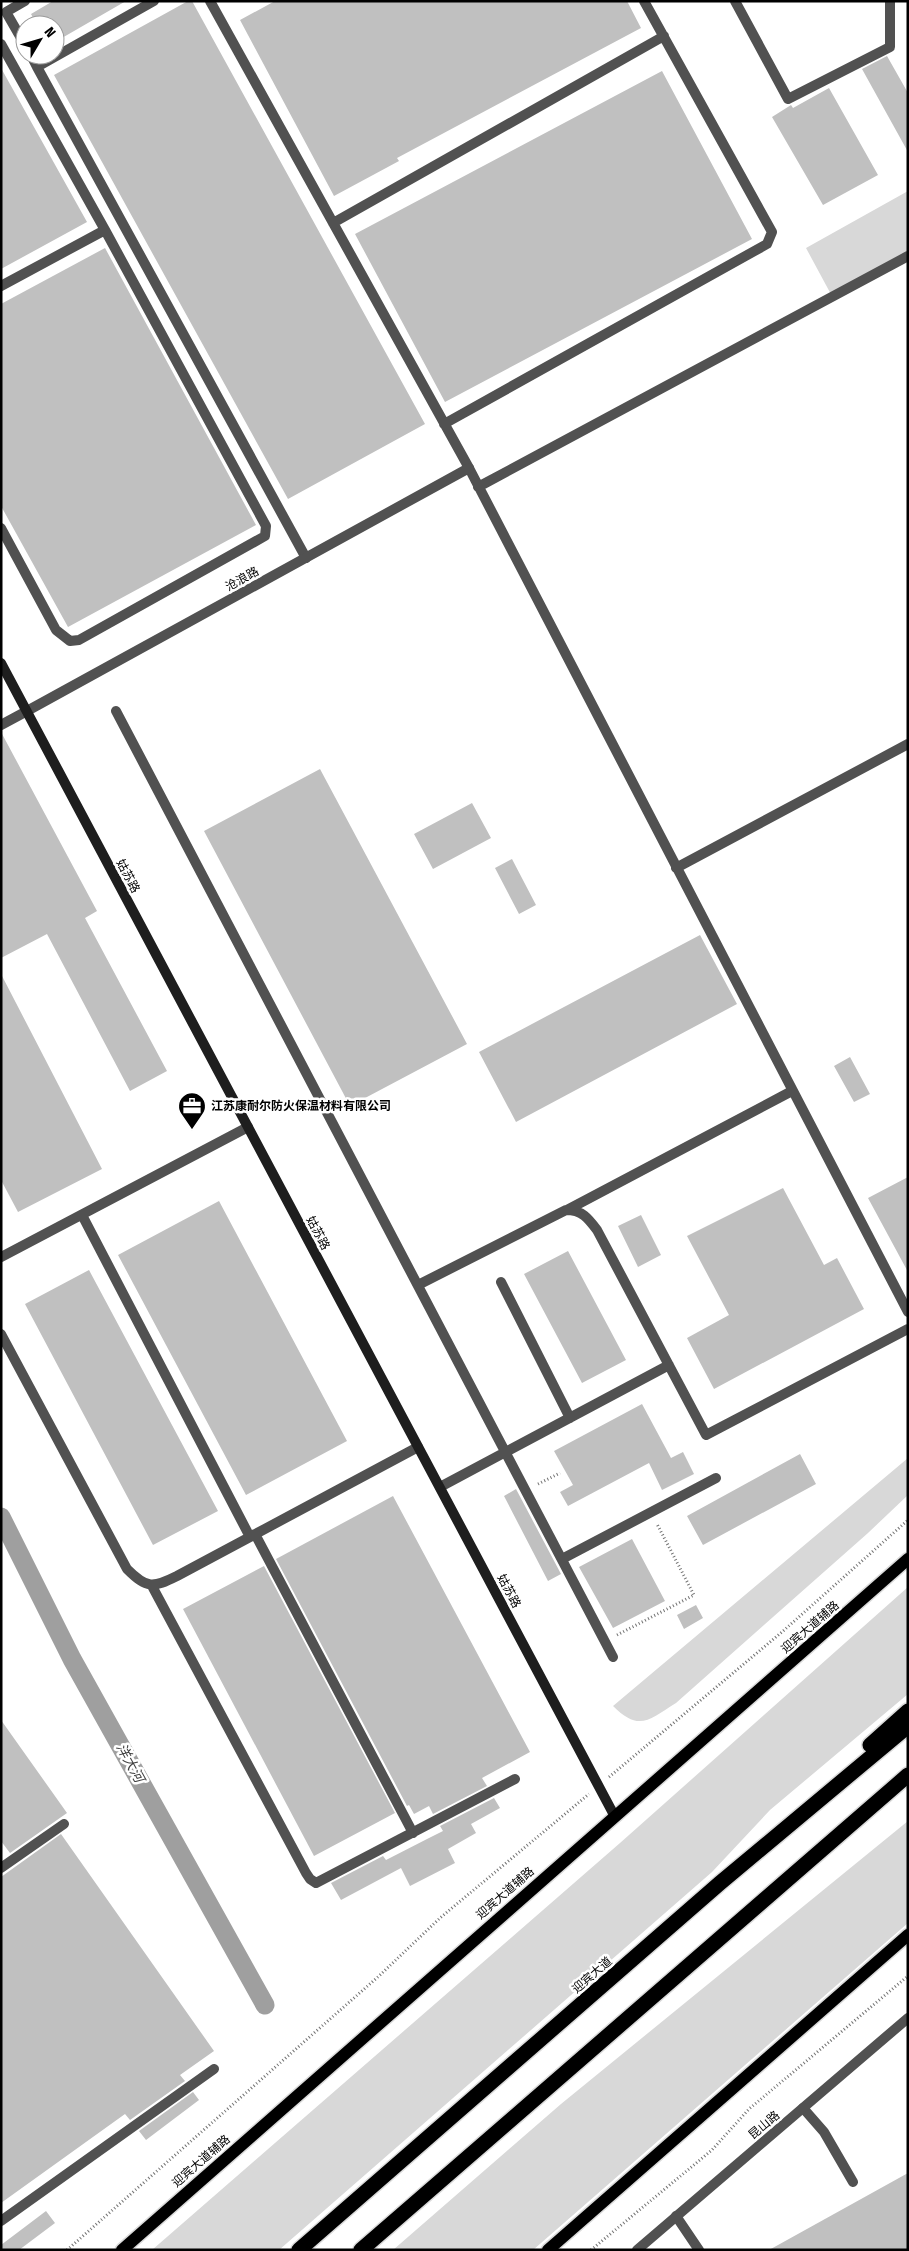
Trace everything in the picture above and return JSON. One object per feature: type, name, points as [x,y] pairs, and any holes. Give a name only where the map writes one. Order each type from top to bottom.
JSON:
[{"type":"highway","points":[[720,1883],[908,1711]]},
{"type":"highway","name":"迎宾大道","points":[[299,2250],[720,1883],[908,1726]]},
{"type":"highway","points":[[361,2250],[908,1775]]},
{"type":"main road","name":"迎宾大道辅路","points":[[122,2250],[614,1815],[908,1559]]},
{"type":"main road","points":[[548,2250],[908,1935]]},
{"type":"street","points":[[15,28],[6,12],[25,1]]},
{"type":"street","points":[[154,1],[37,66],[306,558]]},
{"type":"street","points":[[444,424],[767,244],[772,232],[644,1]]},
{"type":"street","points":[[735,1],[788,99],[890,47],[890,1]]},
{"type":"street","points":[[211,2],[468,468],[908,1312]]},
{"type":"street","points":[[333,223],[664,36]]},
{"type":"street","points":[[1,44],[105,230],[266,526],[265,536],[79,640],[70,641],[56,630],[1,528]]},
{"type":"street","points":[[1,286],[105,230]]},
{"type":"street","points":[[478,487],[908,256]]},
{"type":"street","name":"沧浪路","points":[[1,725],[468,468]]},
{"type":"street","name":"姑苏路","points":[[1,663],[614,1815]]},
{"type":"street","points":[[116,711],[613,1657]]},
{"type":"street","points":[[676,868],[908,744]]},
{"type":"street","points":[[418,1286],[792,1091]]},
{"type":"street","points":[[1,1257],[248,1127]]},
{"type":"street","points":[[566,1210],[577,1210],[586,1216],[597,1230],[706,1435],[908,1329]]},
{"type":"street","points":[[82,1215],[252,1536],[413,1833]]},
{"type":"street","points":[[501,1282],[570,1418]]},
{"type":"street","points":[[1,1334],[126,1569],[137,1579],[152,1586],[310,1879],[316,1883],[323,1880],[515,1779]]},
{"type":"street","points":[[440,1487],[669,1365]]},
{"type":"street","points":[[152,1586],[165,1582],[418,1447]]},
{"type":"street","points":[[562,1559],[716,1478]]},
{"type":"street","points":[[1,1868],[64,1824]]},
{"type":"street","name":"昆山路","points":[[637,2250],[908,2018]]},
{"type":"street","points":[[1,2221],[214,2069]]},
{"type":"street","points":[[803,2108],[824,2132],[853,2182]]},
{"type":"street","points":[[676,2216],[699,2250]]},
{"type":"path","points":[[526,1490],[560,1472]]},
{"type":"path","points":[[605,1641],[694,1594],[651,1512]]},
{"type":"path","points":[[67,2250],[379,1976],[440,1918],[782,1632],[908,1520]]},
{"type":"path","points":[[591,2250],[712,2150],[749,2109],[908,1976]]},
{"type":"shaded area","points":[[908,191],[908,256],[833,298],[806,248]]},
{"type":"shaded area","points":[[908,1458],[908,1495],[868,1533],[676,1703],[644,1721],[630,1719],[613,1706]]},
{"type":"shaded area","points":[[908,1587],[908,1694],[770,1810],[712,1872],[279,2250],[152,2250],[620,1843]]},
{"type":"shaded area","points":[[908,1821],[908,1923],[533,2250],[393,2250],[561,2104]]},
{"type":"building","points":[[53,1],[126,1],[65,36],[65,15],[31,14]]},
{"type":"building","points":[[188,1],[192,1],[425,424],[288,499],[54,75]]},
{"type":"building","points":[[275,1],[627,1],[641,28],[397,158],[399,161],[334,196],[240,20]]},
{"type":"building","points":[[887,56],[908,93],[908,152],[862,69]]},
{"type":"building","points":[[1,68],[87,222],[1,269]]},
{"type":"building","points":[[662,71],[752,239],[445,402],[355,234]]},
{"type":"building","points":[[829,88],[878,175],[823,205],[772,117],[791,105],[793,108]]},
{"type":"building","points":[[105,248],[256,525],[68,627],[1,506],[1,304]]},
{"type":"building","points":[[1,732],[97,911],[85,918],[167,1071],[130,1091],[47,934],[1,958]]},
{"type":"building","points":[[320,769],[467,1044],[350,1106],[204,831]]},
{"type":"building","points":[[472,803],[491,838],[433,869],[414,834]]},
{"type":"building","points":[[512,859],[536,905],[519,914],[495,868]]},
{"type":"building","points":[[700,935],[737,1004],[516,1122],[479,1052]]},
{"type":"building","points":[[1,974],[102,1169],[18,1212],[1,1180]]},
{"type":"building","points":[[850,1057],[870,1094],[854,1102],[834,1066]]},
{"type":"building","points":[[908,1177],[908,1272],[868,1198]]},
{"type":"building","points":[[783,1188],[824,1265],[837,1258],[864,1309],[714,1389],[687,1338],[729,1315],[687,1236]]},
{"type":"building","points":[[219,1201],[347,1441],[246,1495],[118,1255]]},
{"type":"building","points":[[641,1215],[661,1255],[638,1267],[618,1226]]},
{"type":"building","points":[[568,1251],[626,1360],[582,1383],[524,1274]]},
{"type":"building","points":[[89,1270],[218,1511],[153,1545],[25,1304]]},
{"type":"building","points":[[642,1404],[671,1458],[683,1452],[694,1474],[662,1490],[649,1463],[568,1506],[560,1492],[573,1485],[554,1451]]},
{"type":"building","points":[[800,1454],[816,1484],[703,1545],[687,1516]]},
{"type":"building","points":[[516,1489],[561,1574],[548,1581],[504,1496]]},
{"type":"building","points":[[393,1496],[530,1752],[482,1778],[487,1786],[433,1814],[429,1806],[414,1814],[409,1805],[407,1806],[276,1559]]},
{"type":"building","points":[[632,1539],[665,1601],[613,1628],[579,1567]]},
{"type":"building","points":[[264,1566],[395,1813],[314,1856],[183,1609]]},
{"type":"building","points":[[696,1605],[703,1618],[684,1629],[677,1615]]},
{"type":"building","points":[[1,1720],[67,1813],[10,1853],[1,1841]]},
{"type":"building","points":[[494,1798],[500,1808],[471,1824],[476,1833],[448,1849],[455,1863],[410,1886],[401,1868],[341,1900],[331,1883],[383,1856],[386,1860],[443,1831],[440,1826]]},
{"type":"building","points":[[61,1834],[214,2051],[180,2075],[185,2081],[130,2120],[125,2114],[1,2203],[1,1877]]},
{"type":"building","points":[[193,2092],[199,2100],[146,2140],[139,2131]]},
{"type":"building","points":[[908,2173],[908,2250],[769,2250]]},
{"type":"building","points":[[46,2211],[55,2223],[19,2250],[1,2250],[1,2245]]},
{"type":"waterway","name":"洋大河","points":[[1,1517],[72,1659],[265,2005]]},
{"type":"place","name":"江苏康耐尔防火保温材料有限公司","points":[[192,1130]]}]
